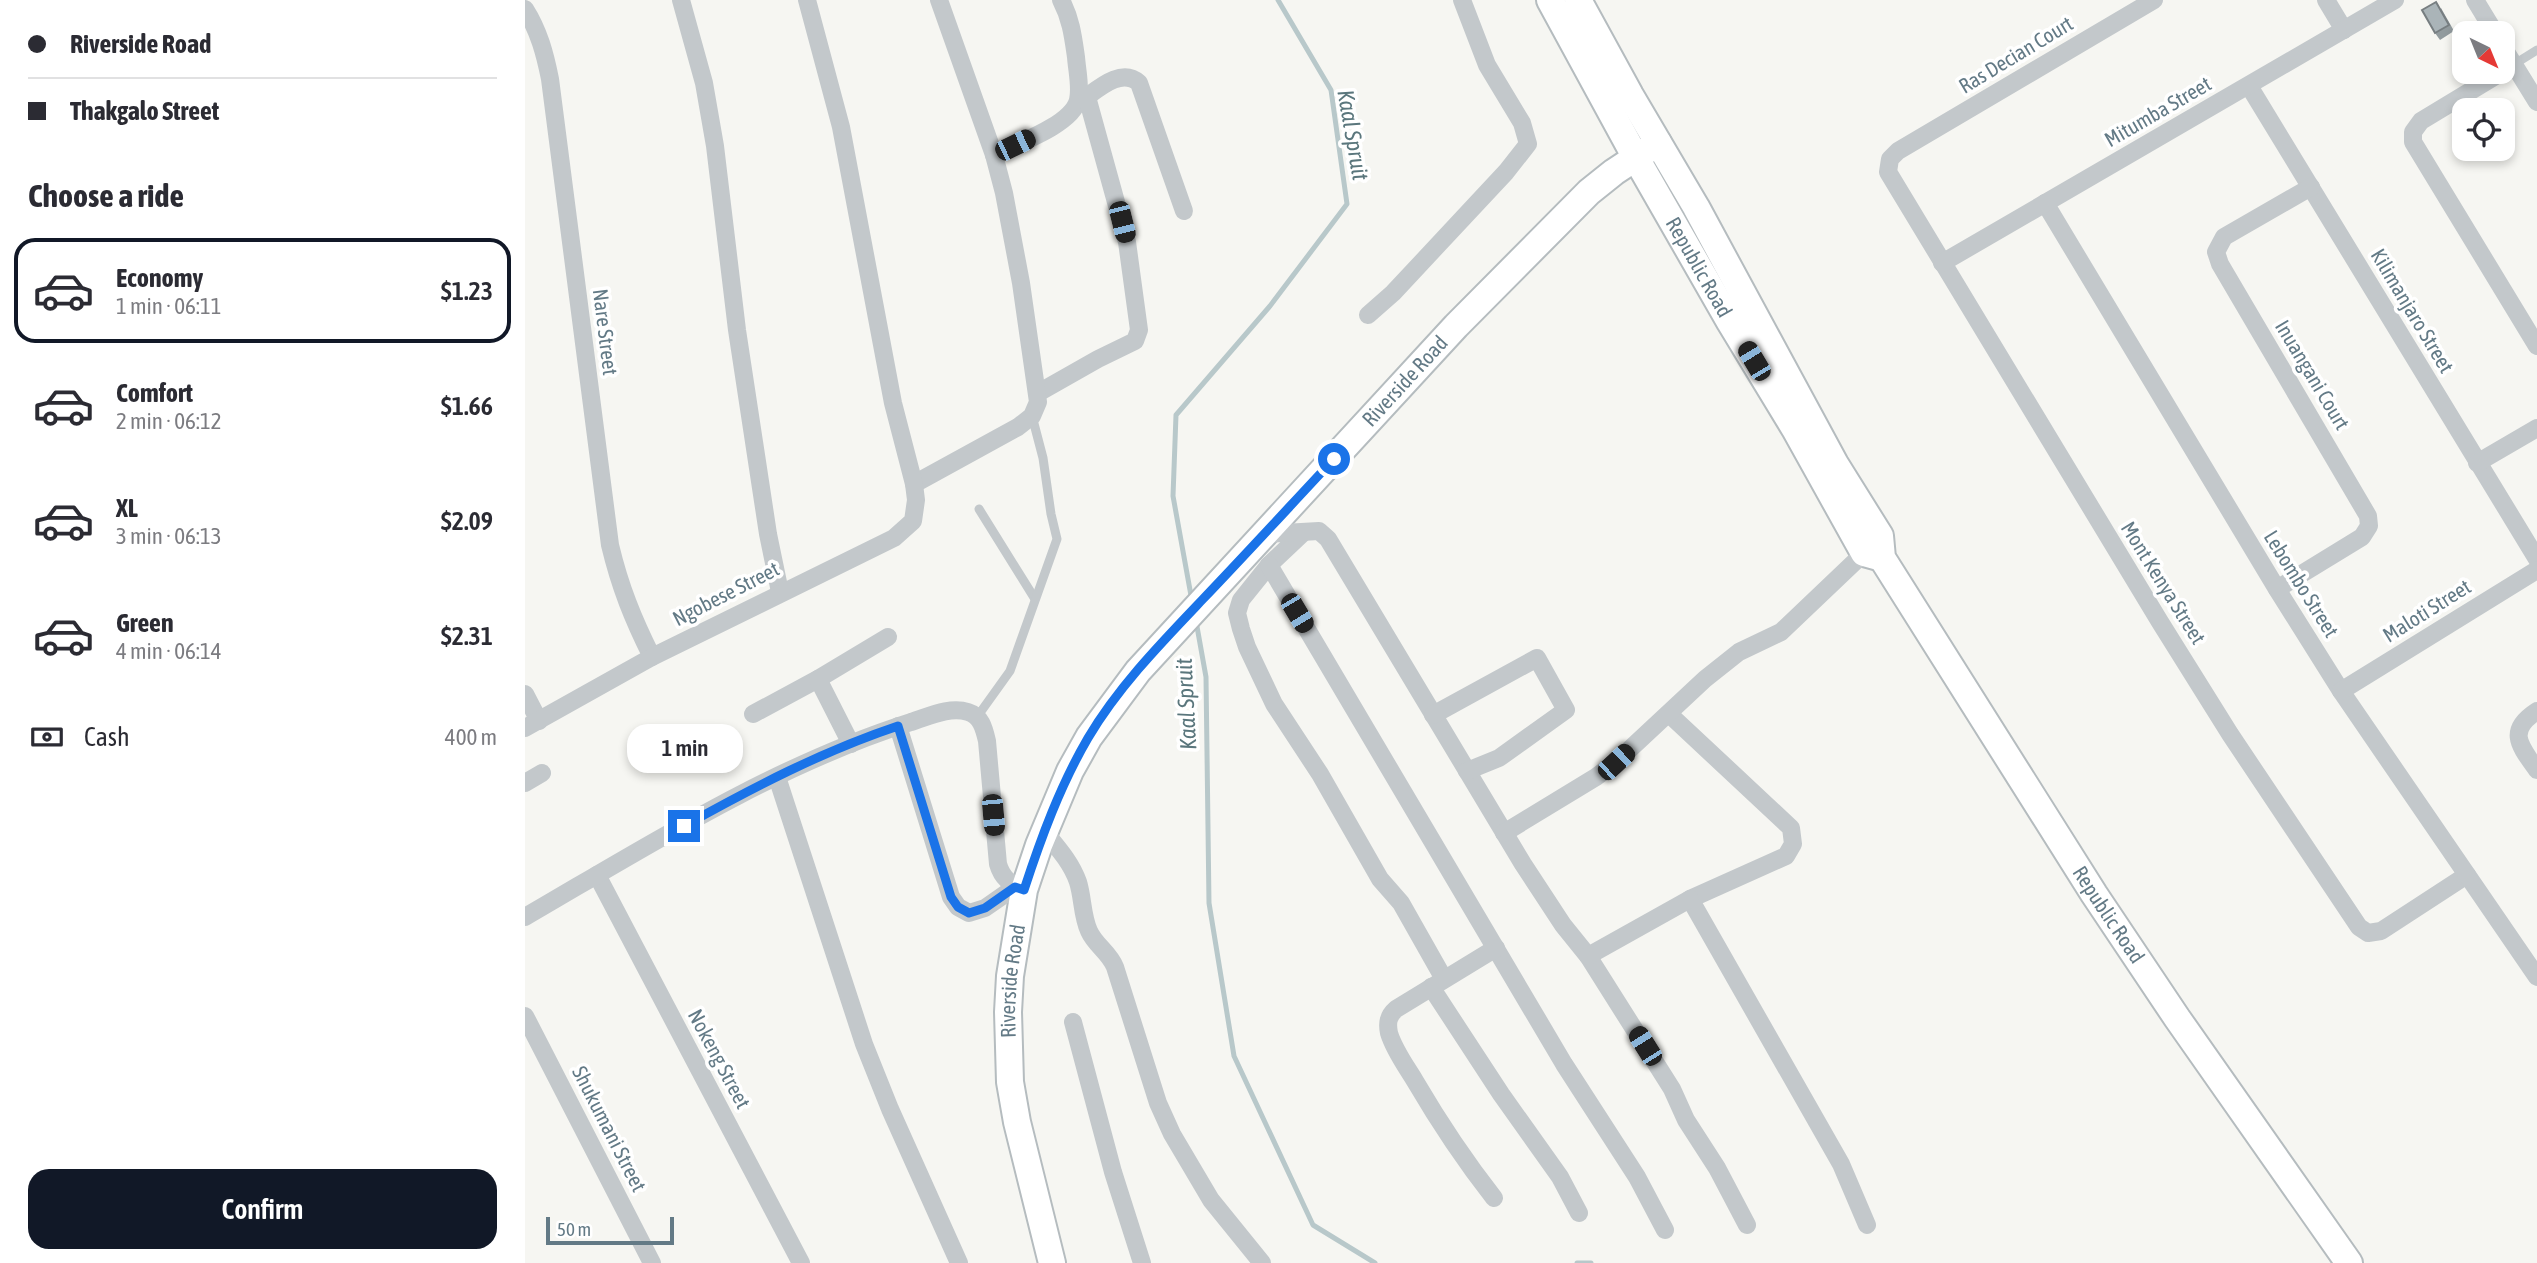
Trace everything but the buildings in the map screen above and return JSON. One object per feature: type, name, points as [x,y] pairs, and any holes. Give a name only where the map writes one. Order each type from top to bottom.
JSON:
[{"type":"street","points":[[681,0],[704,83],[715,146],[739,344],[768,534],[780,592]]},
{"type":"street","name":"Ngobese Street","points":[[532,724],[652,656],[902,533],[913,521],[916,511],[913,484],[893,403],[841,127],[807,0]]},
{"type":"street","points":[[913,484],[1011,432],[1032,416],[1038,402],[1012,233],[994,155],[939,0]]},
{"type":"street","points":[[1038,393],[1135,341],[1139,330],[1127,242],[1083,100],[1072,24],[1061,0]]},
{"type":"street","points":[[1368,315],[1393,293],[1497,183],[1518,160],[1528,144],[1522,123],[1487,65],[1462,0]]},
{"type":"street","name":"Republic Road","points":[[1550,0],[1730,322],[1873,556],[2177,1018],[2349,1263]]},
{"type":"street","name":"Republic Road","points":[[1578,0],[1696,207],[1829,453],[1880,536],[1873,556]]},
{"type":"street","name":"Ras Decian Court","points":[[1901,149],[2154,0]]},
{"type":"street","points":[[2326,0],[2344,30]]},
{"type":"street","name":"Mitumba Street","points":[[1942,264],[2395,0]]},
{"type":"street","points":[[2475,0],[2487,21]]},
{"type":"street","name":"Nare Street","points":[[525,9],[544,50],[550,79],[610,545],[629,610],[652,656]]},
{"type":"street","points":[[994,155],[1057,124],[1083,100],[1123,76],[1133,76],[1139,83],[1184,211]]},
{"type":"street","points":[[2515,79],[2537,102]]},
{"type":"street","points":[[2481,84],[2421,121],[2413,132],[2413,142],[2537,346]]},
{"type":"street","name":"Kilimanjaro Street","points":[[2249,86],[2537,559]]},
{"type":"street","name":"Riverside Road","points":[[1052,1263],[1017,1122],[1010,1082],[1008,1012],[1020,888],[1070,771],[1089,737],[1124,688],[1184,619],[1456,326],[1560,219],[1602,181],[1658,143]]},
{"type":"street","name":"Mont Kenya Street","points":[[1901,149],[1890,159],[1888,172],[1942,264],[2209,701],[2359,927],[2368,933],[2381,931],[2467,875]]},
{"type":"street","name":"Inuangani Court","points":[[2277,589],[2362,537],[2368,526],[2368,516],[2220,264],[2216,252],[2224,237],[2311,187]]},
{"type":"street","name":"Lebombo Street","points":[[2045,203],[2341,691],[2537,977]]},
{"type":"street","points":[[2477,463],[2537,428]]},
{"type":"street","points":[[1264,534],[1319,531],[1328,539],[1504,833],[1563,925],[1588,956],[1672,1089],[1686,1119],[1717,1168],[1747,1225]]},
{"type":"street","points":[[1304,532],[1269,565],[1241,600],[1237,613],[1247,647],[1274,704],[1320,774],[1380,878],[1401,903],[1438,983],[1501,1094],[1560,1177],[1579,1213]]},
{"type":"street","points":[[1504,833],[1616,762],[1739,652],[1781,632],[1873,556]]},
{"type":"street","points":[[1269,565],[1601,1124],[1637,1177],[1665,1230]]},
{"type":"street","name":"Maloti Street","points":[[2341,691],[2537,570]]},
{"type":"street","points":[[753,714],[888,637]]},
{"type":"street","points":[[1433,715],[1537,658],[1566,710],[1499,758],[1467,771]]},
{"type":"street","points":[[818,679],[851,744]]},
{"type":"street","points":[[525,694],[532,724]]},
{"type":"street","points":[[525,918],[597,875],[777,777],[851,744],[898,726],[947,711],[969,712],[983,725],[987,741],[1000,874],[1020,888],[985,908],[969,913],[958,907],[951,897],[898,726]]},
{"type":"street","points":[[2537,711],[2522,722],[2518,733],[2521,746],[2537,770]]},
{"type":"street","points":[[1588,956],[1691,899],[1786,856],[1793,844],[1791,828],[1669,714]]},
{"type":"street","points":[[525,783],[542,774]]},
{"type":"street","points":[[777,777],[864,1044],[959,1263]]},
{"type":"street","points":[[1044,831],[1073,870],[1087,928],[1115,967],[1158,1103],[1173,1134],[1211,1200],[1262,1263]]},
{"type":"street","name":"Nokeng Street","points":[[597,875],[801,1263]]},
{"type":"street","points":[[1691,899],[1841,1164],[1867,1224]]},
{"type":"street","points":[[1494,1198],[1466,1163],[1395,1047],[1389,1033],[1389,1015],[1496,948]]},
{"type":"street","name":"Shukumani Street","points":[[525,1016],[652,1263]]},
{"type":"street","points":[[1073,1022],[1113,1172],[1143,1263]]},
{"type":"lane","points":[[2515,63],[2537,50]]},
{"type":"lane","points":[[977,718],[1010,671],[1057,539],[1043,458],[1032,416]]},
{"type":"lane","points":[[979,509],[1035,599]]},
{"type":"waterway","name":"Kaal Spruit","points":[[1192,601],[1173,496],[1176,415],[1270,306],[1347,204],[1331,90],[1278,0]]},
{"type":"waterway","name":"Kaal Spruit","points":[[1196,621],[1206,677],[1209,903],[1234,1056],[1313,1225],[1375,1263]]},
{"type":"waterway","name":"Kaal Spruit","points":[[1577,1263],[1591,1263]]},
{"type":"route","points":[[684,826],[832,751],[898,726],[951,897],[958,907],[969,913],[985,908],[1015,887],[1024,890],[1053,808],[1070,771],[1110,706],[1184,619],[1334,459]]}]
